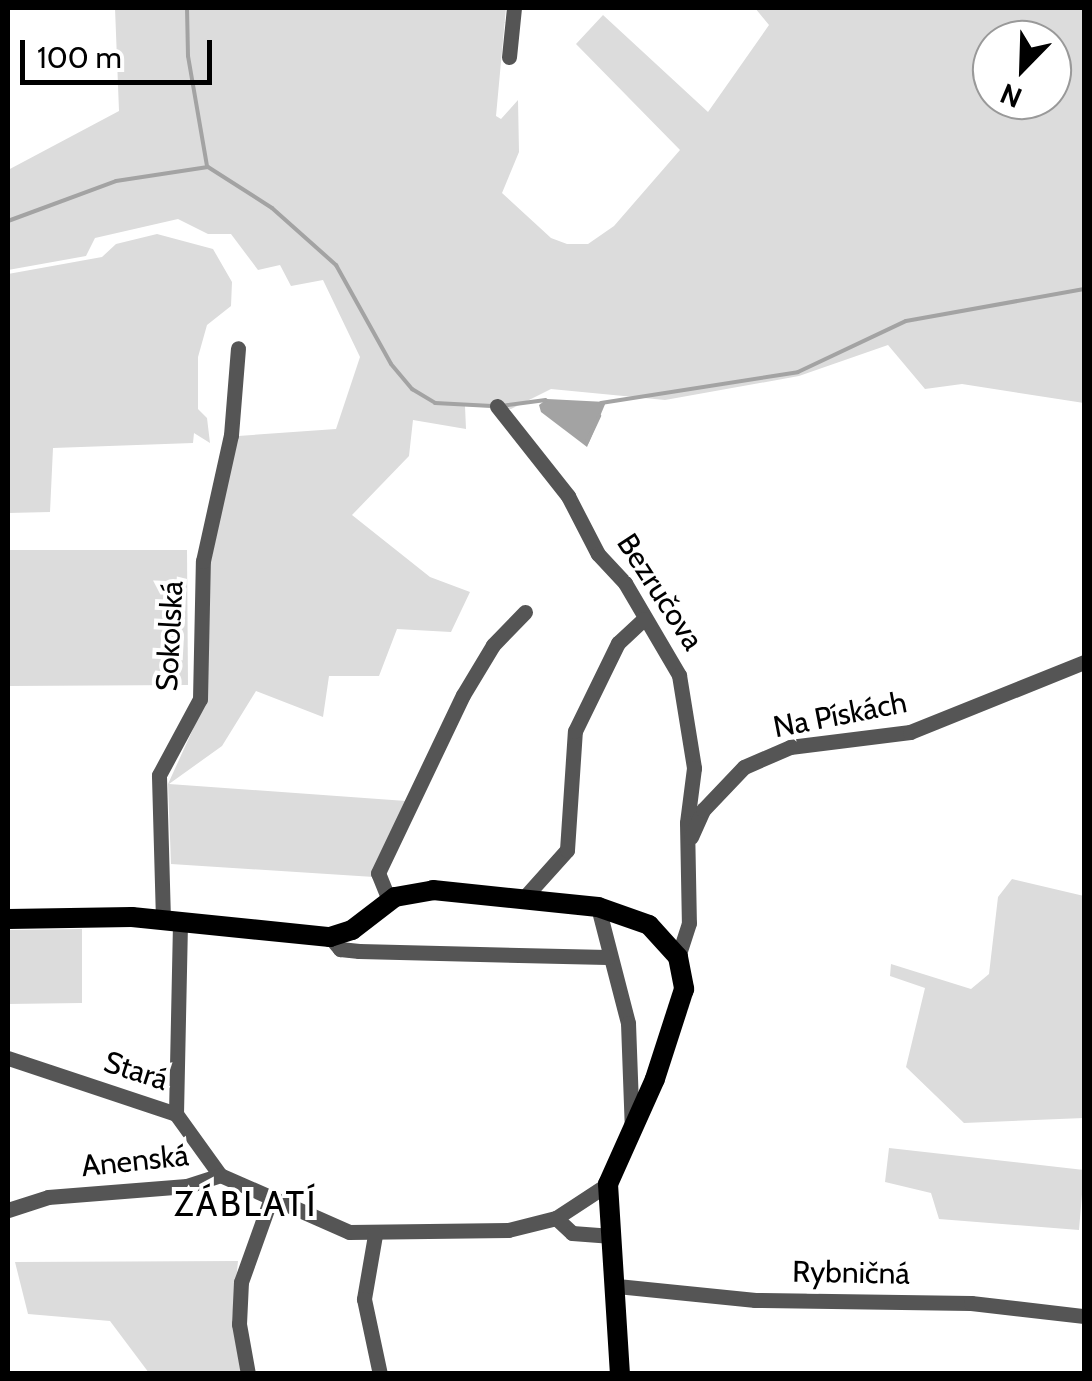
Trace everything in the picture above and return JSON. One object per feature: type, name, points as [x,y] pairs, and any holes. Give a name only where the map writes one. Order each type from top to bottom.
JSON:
[{"type":"main road","points":[[8,919],[172,922],[330,937],[352,930],[389,900],[433,890],[598,908],[649,925],[678,958],[684,989],[608,1184],[618,1286],[620,1374]]},
{"type":"street","points":[[509,57],[514,8]]},
{"type":"street","name":"Sokolská","points":[[176,1114],[172,922],[159,775],[200,699],[203,561],[231,435],[238,348]]},
{"type":"street","name":"Bezručova","points":[[497,406],[568,496],[598,554],[624,583],[679,675],[690,723],[691,837],[690,922],[678,958]]},
{"type":"street","points":[[389,900],[378,873],[463,695],[493,646],[525,612]]},
{"type":"street","points":[[523,899],[567,850],[574,731],[618,643],[644,619]]},
{"type":"street","name":"Na Pískách","points":[[691,837],[703,810],[744,766],[790,747],[910,732],[1084,662]]},
{"type":"street","points":[[598,908],[607,956],[628,1023],[632,1130]]},
{"type":"street","points":[[330,937],[340,949],[607,956]]},
{"type":"street","name":"Stará","points":[[8,1058],[176,1114],[220,1175]]},
{"type":"street","name":"Anenská","points":[[8,1210],[48,1197],[187,1186],[220,1175],[338,1229],[375,1235],[508,1230],[556,1218],[608,1184]]},
{"type":"street","points":[[248,1374],[238,1324],[241,1282],[270,1201]]},
{"type":"street","points":[[556,1218],[572,1233],[612,1236]]},
{"type":"street","points":[[375,1235],[364,1299],[380,1374]]},
{"type":"street","name":"Rybničná","points":[[618,1286],[755,1300],[970,1303],[1084,1316]]},
{"type":"shaded area","points":[[115,8],[506,8],[496,116],[501,119],[518,100],[519,152],[502,193],[551,238],[567,244],[588,244],[614,226],[680,150],[576,44],[603,15],[708,112],[769,25],[755,8],[1084,8],[1084,403],[962,384],[925,389],[888,345],[799,376],[665,400],[551,389],[511,409],[465,406],[466,429],[413,420],[409,456],[352,515],[430,577],[470,592],[451,632],[397,629],[379,676],[329,676],[323,717],[256,691],[222,746],[169,784],[406,801],[374,877],[171,864],[168,784],[204,705],[210,565],[238,436],[336,429],[360,357],[323,280],[291,286],[280,265],[258,270],[231,234],[208,234],[178,219],[95,238],[86,256],[8,270],[8,170],[119,111]]},
{"type":"shaded area","points":[[157,234],[213,249],[232,282],[231,306],[207,325],[198,357],[198,409],[207,418],[210,443],[194,433],[193,443],[53,448],[50,512],[8,513],[8,274],[102,257],[116,244]]},
{"type":"shaded area","points":[[547,399],[606,402],[587,447],[541,412],[539,405]]},
{"type":"shaded area","points":[[8,550],[187,550],[188,685],[8,686]]},
{"type":"shaded area","points":[[1012,879],[1084,896],[1084,1118],[964,1123],[906,1067],[925,988],[890,976],[891,964],[971,989],[989,974],[998,897]]},
{"type":"shaded area","points":[[82,929],[82,1003],[8,1004],[8,930]]},
{"type":"shaded area","points":[[889,1148],[1084,1170],[1079,1230],[939,1219],[931,1193],[885,1182]]},
{"type":"shaded area","points":[[238,1261],[232,1321],[241,1373],[149,1373],[110,1321],[28,1314],[15,1262]]},
{"type":"waterway","points":[[187,8],[188,56],[207,166]]},
{"type":"waterway","points":[[8,221],[116,181],[208,167],[272,208],[336,265],[391,364],[412,389],[435,403],[492,406]]},
{"type":"waterway","points":[[601,403],[798,372],[906,321],[1084,289]]},
{"type":"waterway","points":[[501,406],[546,400]]},
{"type":"waterway","points":[[587,442],[599,416]]},
{"type":"district","name":"ZÁBLATÍ","points":[[246,1204]]}]
